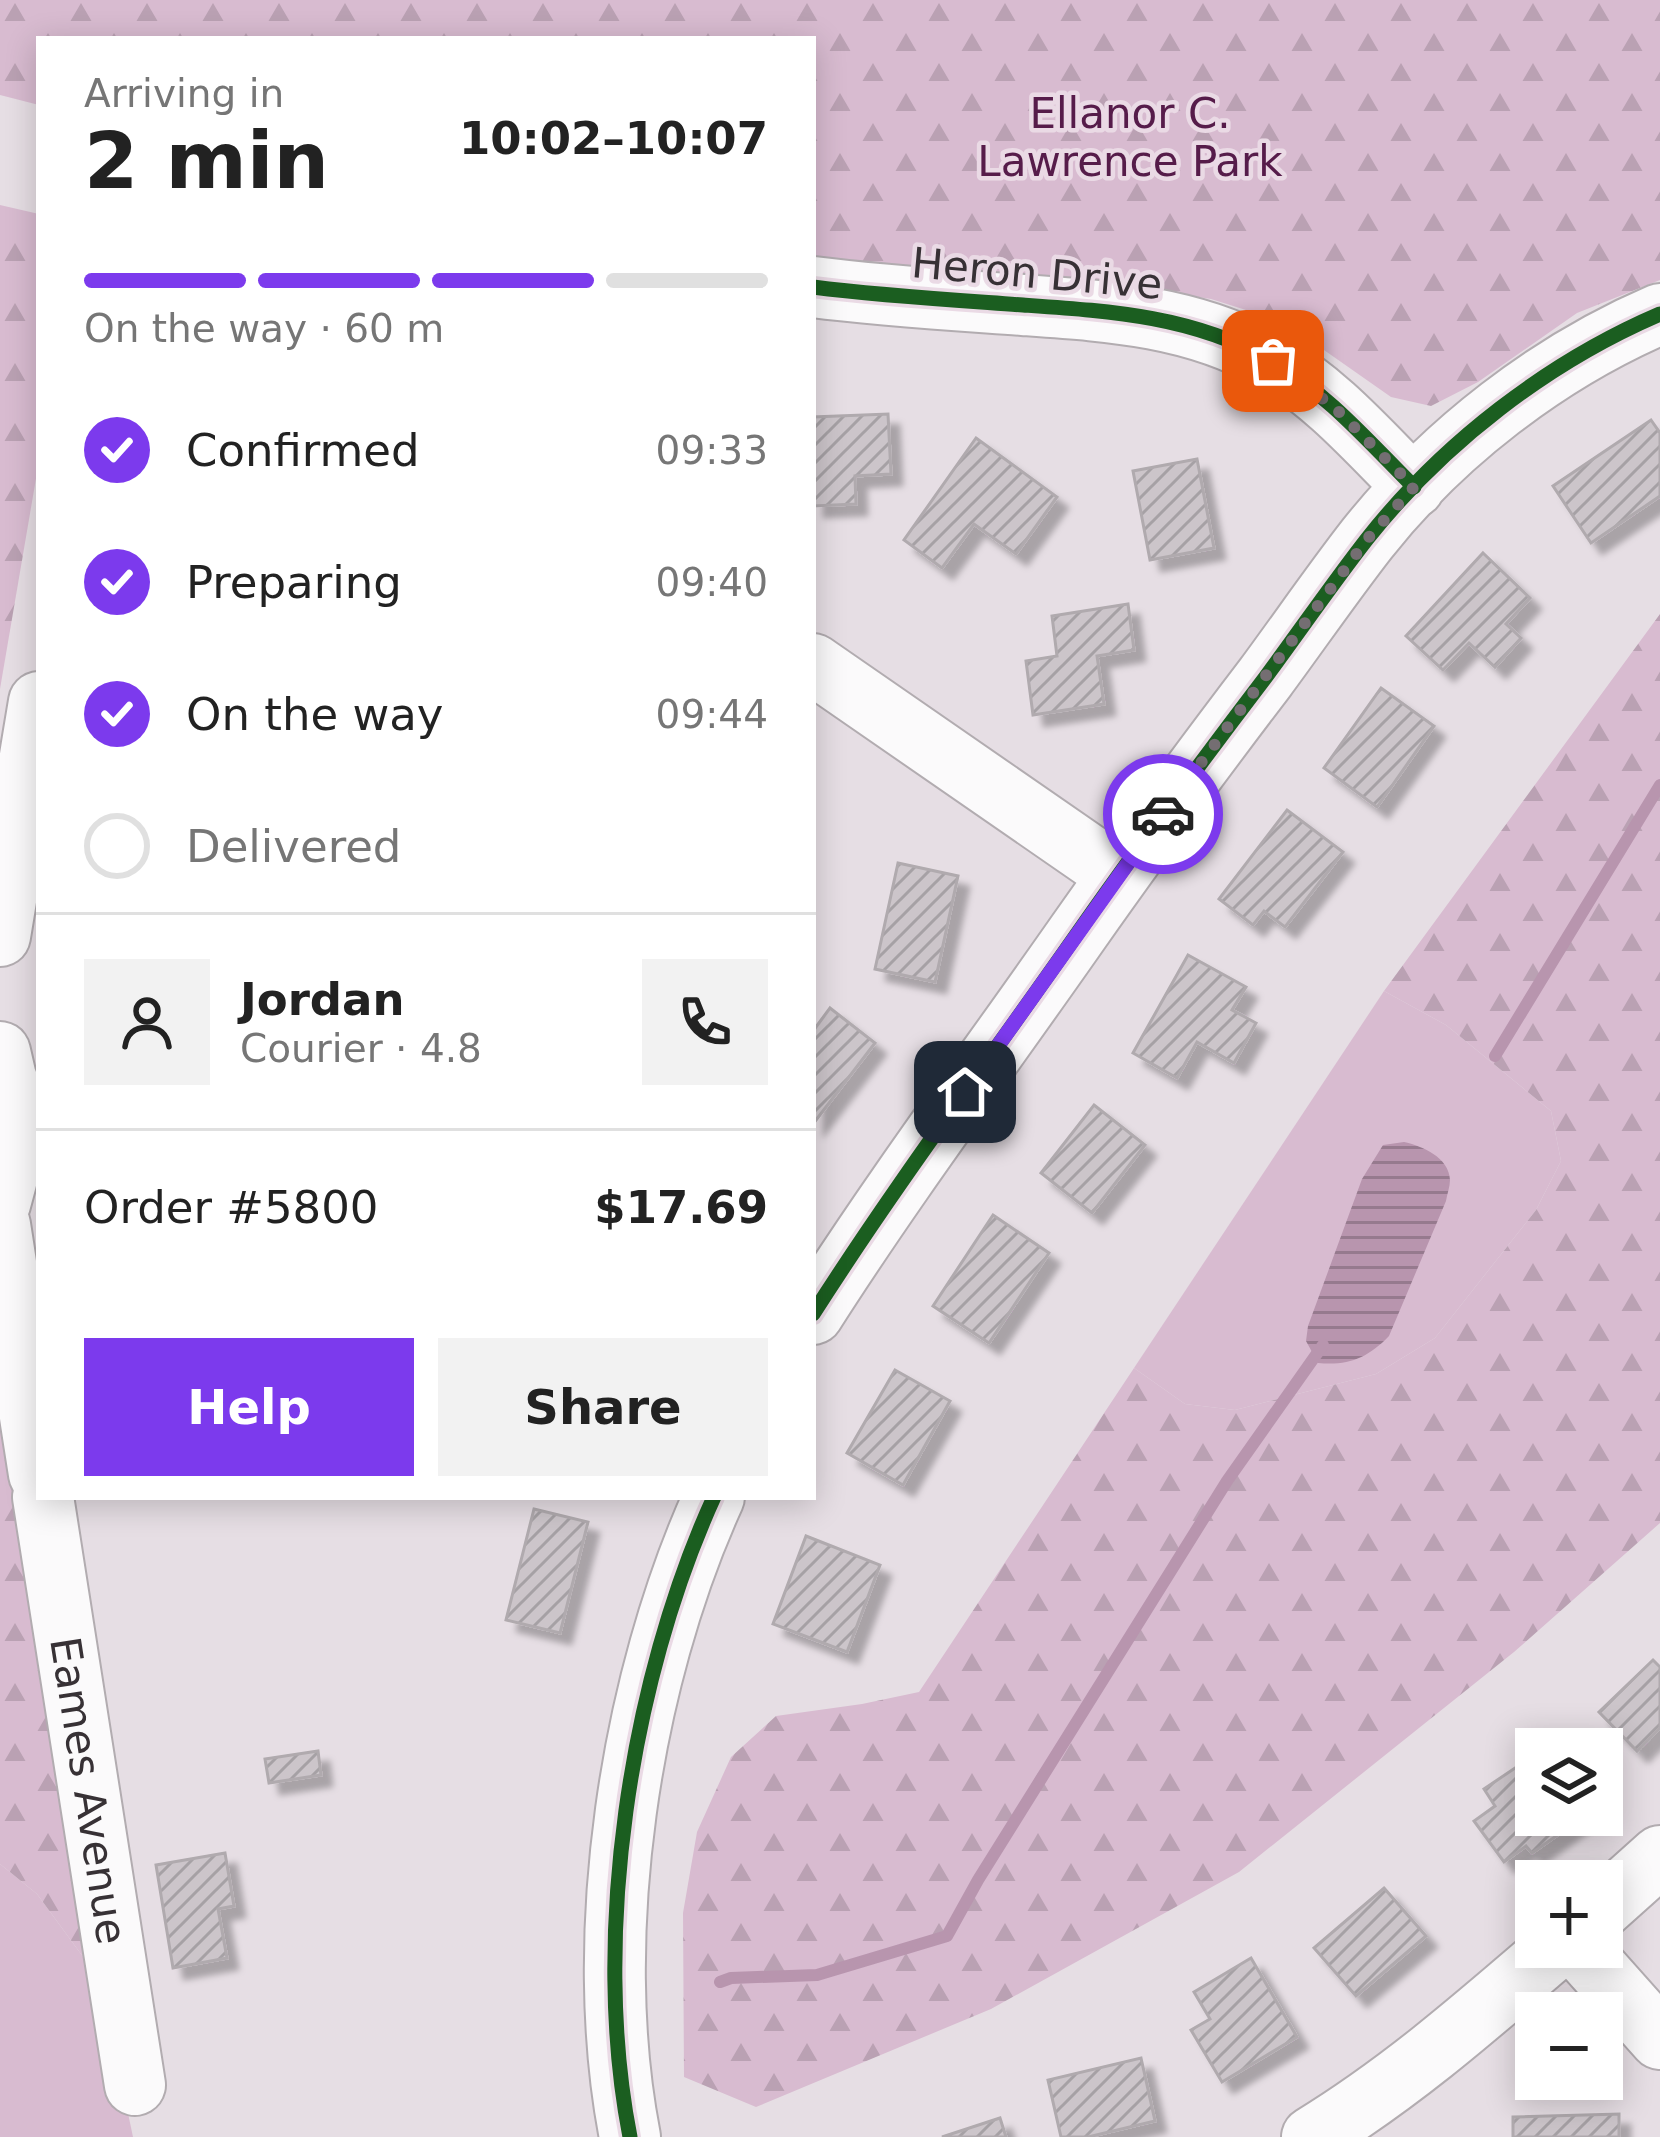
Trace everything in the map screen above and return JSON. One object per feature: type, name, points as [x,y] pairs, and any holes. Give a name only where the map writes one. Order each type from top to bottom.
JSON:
[{"type":"street","name":"Heron Drive","points":[[816,287],[1120,312],[1170,320],[1221,336],[1273,361],[1336,409],[1414,487]]},
{"type":"street","points":[[816,1309],[1118,875],[1369,537],[1459,442],[1584,353],[1660,314]]},
{"type":"street","points":[[816,666],[1118,875]]},
{"type":"street","points":[[0,936],[36,720]]},
{"type":"street","points":[[0,1052],[22,1118],[0,1204]]},
{"type":"street","points":[[0,1226],[36,1455]]},
{"type":"street","name":"Eames Avenue","points":[[43,1500],[135,2085]]},
{"type":"street","points":[[630,2137],[618,2041],[615,1948],[628,1795],[658,1654],[713,1500]]},
{"type":"street","points":[[1623,1889],[1660,1856]]},
{"type":"street","points":[[1312,2137],[1431,2056],[1533,1968]]},
{"type":"street","points":[[1597,1968],[1660,2039]]},
{"type":"green space","name":"Ellanor C. Lawrence Park","points":[[0,0],[1660,0],[1660,280],[1577,313],[1478,382],[1431,406],[1391,397],[1284,322],[1211,299],[1068,277],[870,268],[816,260],[816,36],[36,36],[36,104],[0,95]]},
{"type":"green space","points":[[0,205],[36,213],[36,479],[0,689]]},
{"type":"green space","points":[[1660,614],[1660,1523],[1514,1652],[1239,1872],[991,2009],[756,2107],[684,2077],[683,1913],[697,1832],[731,1757],[776,1716],[919,1692],[1134,1368],[1185,1404],[1235,1410],[1376,1374],[1435,1338],[1536,1210],[1561,1161],[1551,1111],[1446,1025],[1384,991]]},
{"type":"green space","points":[[1384,991],[1446,1025],[1551,1111],[1561,1161],[1536,1210],[1435,1338],[1376,1374],[1235,1410],[1185,1404],[1134,1368]]},
{"type":"green space","points":[[0,1377],[100,1980],[37,1894],[0,1864]]},
{"type":"green space","points":[[0,1864],[37,1894],[100,1980],[133,2137],[0,2137]]},
{"type":"shaded area","points":[[1404,1142],[1426,1150],[1445,1165],[1450,1180],[1446,1201],[1389,1336],[1357,1359],[1318,1363],[1306,1341],[1308,1326],[1362,1179],[1383,1145]]},
{"type":"building","points":[[888,414],[891,474],[855,476],[856,504],[816,506],[816,417]]},
{"type":"building","points":[[1651,420],[1660,433],[1660,496],[1591,543],[1553,486]]},
{"type":"building","points":[[976,438],[1057,497],[1016,554],[974,524],[942,568],[904,540]]},
{"type":"building","points":[[1197,459],[1214,548],[1150,560],[1133,471]]},
{"type":"building","points":[[1483,553],[1530,598],[1506,624],[1521,638],[1495,667],[1469,643],[1443,670],[1406,636]]},
{"type":"building","points":[[1128,604],[1134,650],[1097,656],[1104,704],[1033,715],[1026,661],[1057,656],[1052,616]]},
{"type":"building","points":[[1381,688],[1434,726],[1377,807],[1324,768]]},
{"type":"building","points":[[1287,810],[1343,852],[1285,927],[1264,911],[1253,925],[1219,899]]},
{"type":"building","points":[[898,863],[958,876],[935,982],[875,969]]},
{"type":"building","points":[[1188,955],[1246,987],[1232,1010],[1256,1023],[1234,1063],[1197,1042],[1177,1078],[1133,1053]]},
{"type":"building","points":[[830,1008],[875,1043],[816,1120],[816,1027]]},
{"type":"building","points":[[1094,1105],[1145,1145],[1092,1213],[1041,1173]]},
{"type":"building","points":[[993,1215],[1049,1253],[989,1343],[933,1306]]},
{"type":"building","points":[[895,1370],[950,1401],[903,1485],[847,1453]]},
{"type":"building","points":[[534,1509],[588,1522],[560,1633],[506,1620]]},
{"type":"building","points":[[806,1536],[880,1565],[847,1652],[773,1624]]},
{"type":"building","points":[[1653,1660],[1660,1667],[1660,1728],[1637,1751],[1623,1737],[1623,1728],[1615,1728],[1599,1712]]},
{"type":"building","points":[[318,1751],[321,1775],[269,1783],[265,1759]]},
{"type":"building","points":[[1515,1768],[1515,1836],[1556,1836],[1532,1853],[1526,1846],[1504,1862],[1474,1821],[1495,1806],[1484,1789]]},
{"type":"building","points":[[225,1853],[234,1906],[218,1909],[227,1958],[173,1968],[156,1865]]},
{"type":"building","points":[[1384,1888],[1426,1936],[1356,1996],[1314,1948]]},
{"type":"building","points":[[1251,1958],[1297,2037],[1222,2082],[1191,2030],[1210,2019],[1194,1992]]},
{"type":"building","points":[[1141,2058],[1155,2121],[1088,2137],[1061,2137],[1048,2080]]},
{"type":"building","points":[[1619,2114],[1619,2137],[1513,2137],[1513,2117]]},
{"type":"building","points":[[1000,2118],[1006,2137],[942,2137]]},
{"type":"waterway","points":[[1495,1056],[1660,785]]},
{"type":"waterway","points":[[720,1982],[817,1975],[947,1936],[1227,1481],[1323,1345]]},
{"type":"cycle path","points":[[816,287],[1119,313],[1211,334],[1270,360],[1310,387],[1414,487]]},
{"type":"cycle path","points":[[816,1310],[1123,869],[1397,504],[1500,408],[1578,356],[1660,314]]},
{"type":"cycle path","points":[[630,2137],[619,2060],[615,1979],[626,1811],[660,1647],[713,1500]]},
{"type":"way so far","points":[[1163,814],[1369,537],[1414,487],[1336,409],[1273,361]]},
{"type":"route","points":[[965,1092],[1163,814]]}]
